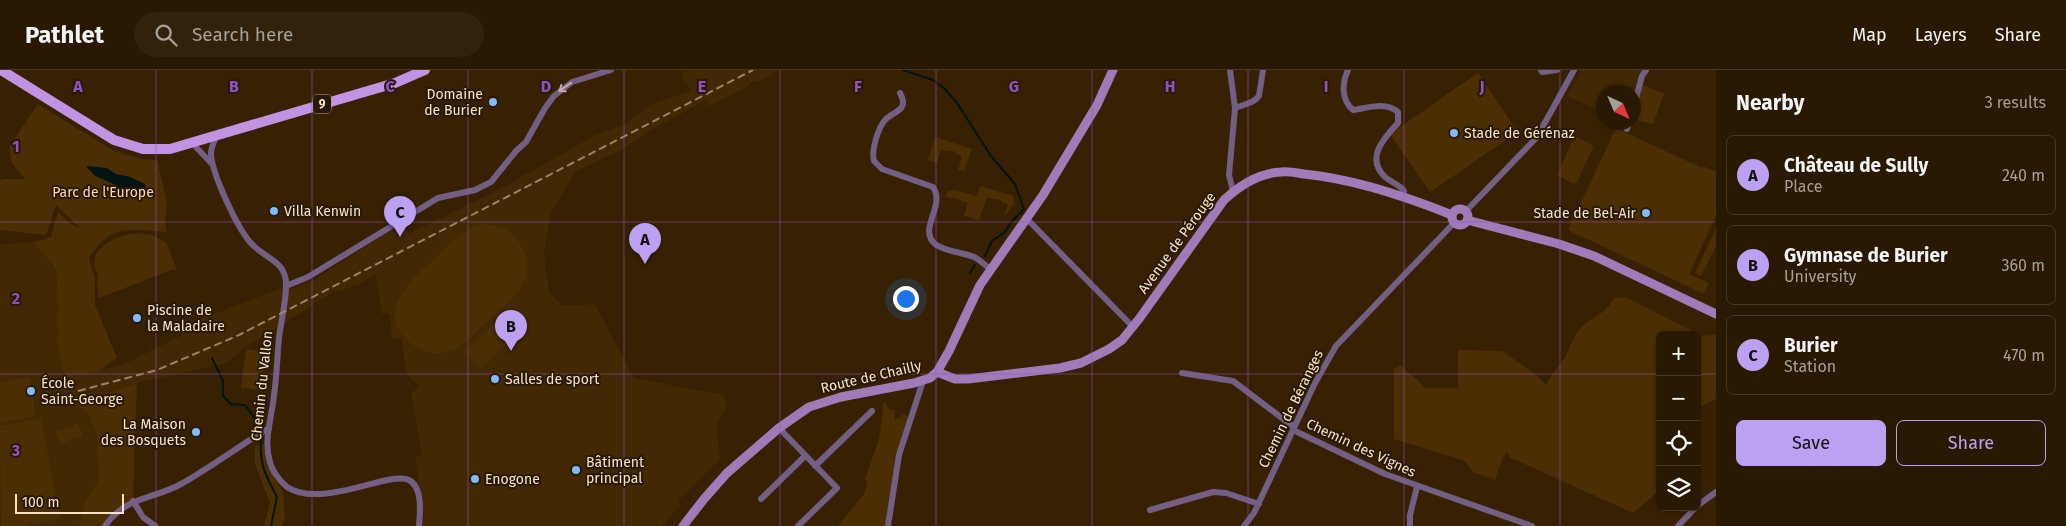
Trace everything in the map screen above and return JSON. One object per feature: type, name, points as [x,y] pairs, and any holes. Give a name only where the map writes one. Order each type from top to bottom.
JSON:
[{"type":"main road","name":"9","points":[[1,70],[118,142],[143,149],[170,149],[192,143],[395,84],[425,70]]},
{"type":"street","points":[[286,286],[308,277],[438,198],[469,192],[485,186],[494,180],[526,142],[548,103],[558,93],[572,82],[611,70]]},
{"type":"street","name":"Route de Chailly","points":[[683,526],[720,481],[778,428],[809,407],[841,396],[923,381],[937,372],[949,352],[973,296],[990,269],[1027,219],[1097,105],[1114,70]]},
{"type":"street","points":[[1230,70],[1235,108],[1229,175],[1233,191]]},
{"type":"street","points":[[1235,108],[1252,103],[1259,96],[1263,70]]},
{"type":"street","points":[[1348,70],[1343,80],[1347,105],[1353,110],[1384,105],[1398,112],[1398,123],[1386,136],[1376,153],[1376,165],[1388,179],[1402,188],[1404,191],[1403,197]]},
{"type":"street","points":[[1541,70],[1542,72],[1557,70]]},
{"type":"street","points":[[1574,70],[1537,138],[1467,215],[1462,225],[1453,219],[1457,209],[1462,209],[1467,215],[1594,256],[1716,314]]},
{"type":"street","points":[[1640,85],[1646,70]]},
{"type":"street","points":[[900,94],[903,100],[901,108],[897,113],[888,117],[881,126],[873,154],[874,163],[882,169],[934,187],[937,196],[929,228],[932,242],[938,247],[974,257],[990,269]]},
{"type":"street","points":[[212,164],[211,152],[217,135]]},
{"type":"street","name":"Chemin du Vallon","points":[[192,143],[212,164],[243,234],[261,254],[282,266],[286,276],[274,396],[266,429],[270,462],[276,475],[288,487],[308,494],[339,492],[394,479],[409,480],[414,484],[419,496],[419,526]]},
{"type":"street","name":"Avenue de Pérouge","points":[[937,372],[955,379],[968,379],[1060,368],[1095,358],[1122,340],[1133,327],[1214,213],[1233,191],[1257,178],[1282,172],[1328,176],[1403,197],[1453,219]]},
{"type":"street","points":[[1027,219],[1133,327]]},
{"type":"street","name":"Chemin de Béranges","points":[[1244,526],[1254,514],[1315,383],[1336,346],[1453,219]]},
{"type":"street","name":"Chemin des Vignes","points":[[1182,374],[1232,381],[1294,429],[1356,462],[1417,487],[1532,526]]},
{"type":"street","points":[[888,526],[899,455],[923,381]]},
{"type":"street","points":[[815,466],[872,411]]},
{"type":"street","points":[[778,428],[837,488],[798,526]]},
{"type":"street","points":[[105,526],[112,516],[132,501],[180,484],[266,429]]},
{"type":"street","points":[[761,499],[805,456]]},
{"type":"street","name":"Chemin des Vignes","points":[[1410,526],[1410,515],[1417,487]]},
{"type":"street","points":[[1150,510],[1213,492],[1226,493],[1259,504]]},
{"type":"street","points":[[1701,504],[1716,492]]},
{"type":"street","points":[[132,501],[143,517],[155,526]]},
{"type":"street","points":[[1678,526],[1693,511]]},
{"type":"shaded area","points":[[689,70],[780,70],[755,83],[754,81],[750,83],[750,85],[709,106],[705,101],[656,127],[619,151],[575,172],[551,213],[544,255],[549,292],[563,306],[595,304],[634,378],[724,395],[727,405],[717,425],[720,459],[678,501],[681,505],[662,526],[421,526],[420,491],[415,457],[422,456],[411,394],[419,386],[407,374],[401,338],[392,339],[389,313],[382,314],[375,274],[359,285],[330,294],[246,347],[226,363],[137,383],[101,396],[73,402],[89,415],[97,436],[99,479],[85,502],[79,526],[0,526],[0,244],[34,242],[40,250],[47,254],[55,271],[60,307],[57,333],[99,371],[126,363],[182,335],[201,319],[286,286],[293,289],[314,280],[403,223],[408,234],[496,191],[594,136],[626,124],[650,105],[691,91],[681,74]]},
{"type":"shaded area","points":[[1582,70],[1646,70],[1641,85],[1596,85],[1596,109],[1567,96]]},
{"type":"shaded area","points":[[86,166],[107,168],[116,174],[130,177],[145,184],[147,194],[131,197],[116,185],[95,176]]},
{"type":"green space","name":"Stade de Gérénaz","points":[[1478,73],[1518,132],[1430,192],[1390,134]]},
{"type":"green space","points":[[1641,85],[1664,94],[1653,124],[1641,121]]},
{"type":"green space","name":"Parc de l'Europe","points":[[38,104],[114,151],[142,159],[157,160],[167,202],[165,224],[167,232],[122,231],[106,238],[89,257],[95,279],[95,305],[117,358],[99,371],[67,377],[62,366],[58,345],[56,271],[34,242],[51,237],[58,212],[71,224],[85,230],[78,226],[56,205],[46,235],[0,230],[0,181],[2,179],[25,179],[12,163],[9,147]]},
{"type":"green space","name":"Stade de Bel-Air","points":[[1615,130],[1620,130],[1702,168],[1703,166],[1716,172],[1716,216],[1689,274],[1709,283],[1704,294],[1568,230]]},
{"type":"green space","points":[[935,137],[972,149],[964,171],[958,170],[962,156],[955,154],[955,152],[941,150],[937,163],[928,160]]},
{"type":"green space","points":[[1577,137],[1594,146],[1577,182],[1574,184],[1557,175],[1574,138]]},
{"type":"green space","points":[[980,186],[1013,196],[1014,204],[1005,216],[1008,204],[1001,202],[1001,200],[987,198],[979,220],[964,216],[968,203],[945,197],[947,192],[954,190],[977,196]]},
{"type":"green space","points":[[483,224],[502,228],[512,234],[522,247],[527,263],[527,272],[521,288],[469,340],[459,347],[440,353],[431,353],[419,349],[409,342],[399,330],[395,318],[396,307],[401,295],[418,274],[452,241],[463,232]]},
{"type":"green space","points":[[1716,228],[1716,246],[1701,276],[1695,273]]},
{"type":"green space","points":[[137,233],[153,235],[167,243],[177,272],[174,269],[99,298],[98,276],[94,266],[96,253],[114,239]]},
{"type":"green space","points":[[1626,297],[1692,331],[1656,331],[1656,493],[1633,513],[1511,458],[1506,452],[1495,480],[1473,472],[1465,461],[1394,439],[1394,368],[1401,366],[1426,388],[1458,388],[1458,350],[1502,351],[1535,374],[1546,385],[1580,329],[1606,309],[1614,298]]},
{"type":"green space","points":[[499,318],[515,335],[481,369],[465,352]]},
{"type":"green space","points":[[1701,335],[1716,335],[1716,399],[1701,406]]},
{"type":"green space","points":[[246,349],[266,352],[260,390],[241,388]]},
{"type":"green space","points":[[29,377],[36,416],[0,423],[0,383]]},
{"type":"green space","points":[[137,383],[133,501],[105,526],[79,526],[85,502],[99,479],[97,436],[89,415],[72,402],[101,396]]},
{"type":"green space","points":[[884,401],[889,409],[895,410],[895,420],[904,414],[908,417],[888,526],[838,526],[864,494],[867,485],[865,479],[879,439]]},
{"type":"green space","points":[[41,418],[60,519],[26,526],[1,526],[0,426]]},
{"type":"green space","points":[[77,423],[83,435],[60,444],[55,432]]},
{"type":"green space","points":[[265,444],[267,460],[272,474],[283,492],[285,517],[282,526],[264,526],[270,503],[255,464],[255,446]]},
{"type":"waterway","points":[[903,70],[933,80],[945,89],[957,103],[991,156],[1015,184],[1024,209],[1011,222],[1005,232],[992,241],[985,256]]},
{"type":"waterway","points":[[970,273],[975,265]]},
{"type":"waterway","points":[[212,358],[223,381],[223,396],[231,404],[245,405],[258,423],[261,431]]},
{"type":"waterway","points":[[262,436],[262,460],[266,475],[277,497],[271,526]]},
{"type":"railway","points":[[78,391],[157,370],[239,335],[753,70]]},
{"type":"place","name":"Domaine de Burier","points":[[493,102]]},
{"type":"place","name":"Stade de Gérénaz","points":[[1454,133]]},
{"type":"place","name":"Villa Kenwin","points":[[274,211]]},
{"type":"place","name":"Stade de Bel-Air","points":[[1646,213]]},
{"type":"place","name":"Burier","points":[[400,237]]},
{"type":"place","name":"Château de Sully","points":[[645,264]]},
{"type":"place","name":"Piscine de la Maladaire","points":[[137,318]]},
{"type":"place","name":"Gymnase de Burier","points":[[511,351]]},
{"type":"place","name":"Salles de sport","points":[[495,379]]},
{"type":"place","name":"École Saint-George","points":[[31,391]]},
{"type":"place","name":"La Maison des Bosquets","points":[[196,432]]},
{"type":"place","name":"Bâtiment principal","points":[[576,470]]},
{"type":"place","name":"Enogone","points":[[475,479]]}]
